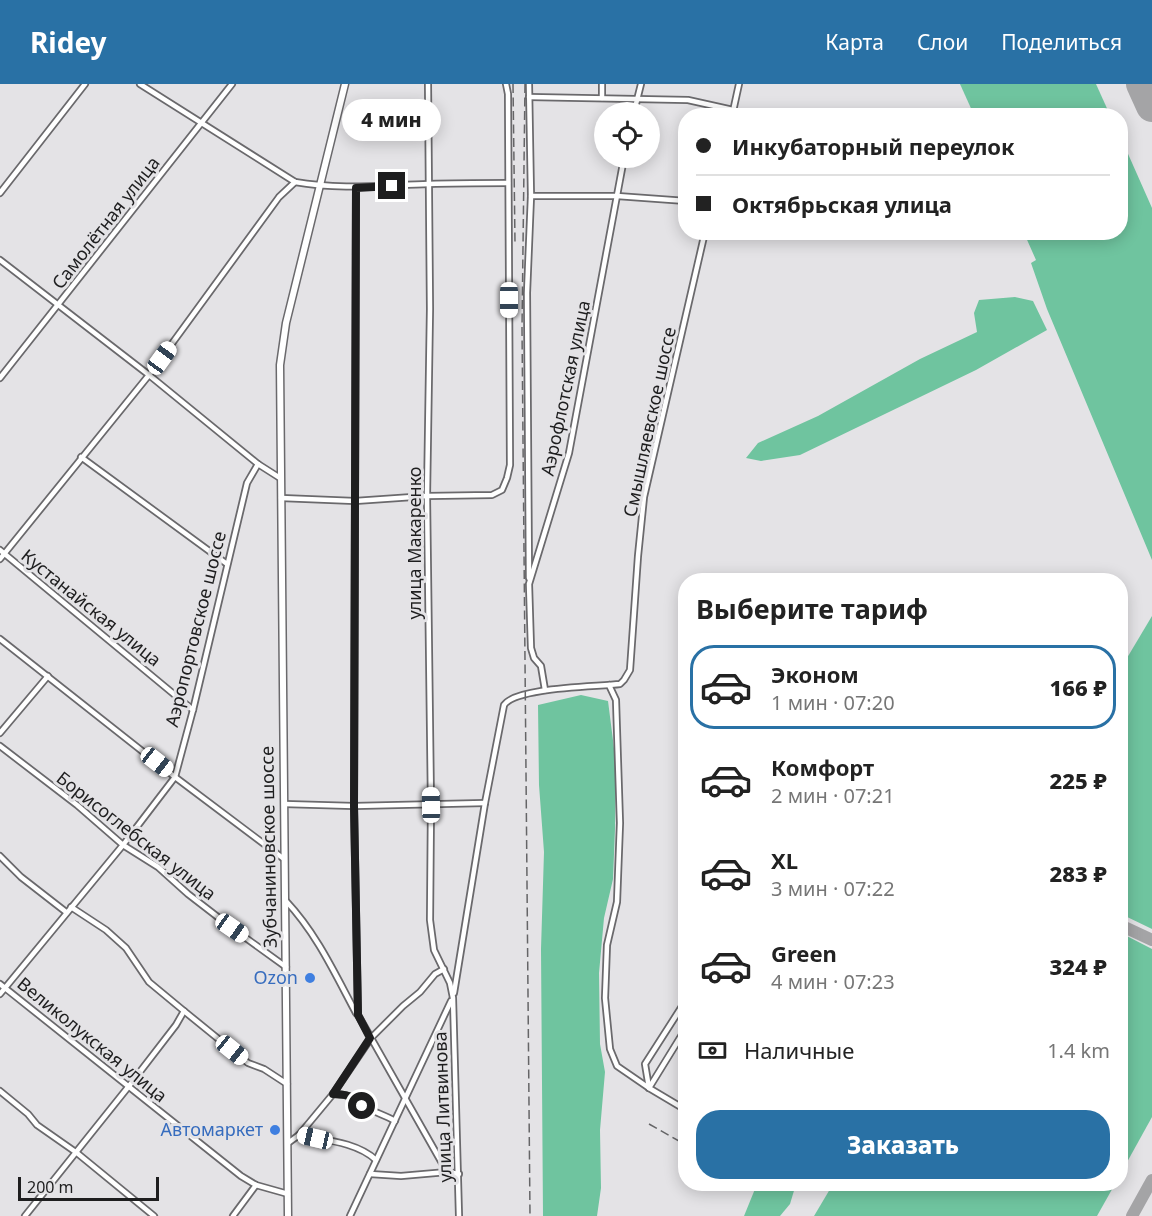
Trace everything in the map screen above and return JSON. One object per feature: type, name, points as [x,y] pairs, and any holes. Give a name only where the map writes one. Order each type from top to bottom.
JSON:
[{"type":"main road","points":[[280,478],[281,347],[345,84]]},
{"type":"main road","name":"Зубчаниновское шоссе","points":[[280,478],[288,1216]]},
{"type":"street","points":[[0,193],[85,84]]},
{"type":"street","points":[[140,84],[295,182],[356,188],[508,183]]},
{"type":"street","name":"Самолётная улица","points":[[0,378],[232,84]]},
{"type":"street","name":"улица Макаренко","points":[[428,84],[430,309],[427,496],[431,805],[429,920],[434,950],[450,983],[453,998]]},
{"type":"street","points":[[281,498],[355,501],[427,496],[492,495],[502,490],[510,465],[508,94],[506,84]]},
{"type":"street","points":[[529,84],[531,196],[527,293],[529,584]]},
{"type":"street","points":[[602,84],[602,98]]},
{"type":"street","points":[[637,102],[641,84]]},
{"type":"street","points":[[733,108],[739,84]]},
{"type":"street","points":[[529,97],[688,100],[715,108]]},
{"type":"street","name":"Аэрофлотская улица","points":[[545,690],[541,666],[534,658],[531,648],[529,584],[569,453],[622,168]]},
{"type":"street","points":[[0,559],[2,552],[149,375],[279,197],[295,182]]},
{"type":"street","points":[[356,188],[354,806],[358,1015]]},
{"type":"street","points":[[531,196],[617,196],[678,200]]},
{"type":"street","name":"Смышляевское шоссе","points":[[609,686],[620,684],[630,670],[644,497],[703,240]]},
{"type":"street","points":[[0,260],[149,375],[258,464],[280,478]]},
{"type":"street","points":[[81,458],[227,564]]},
{"type":"street","name":"Аэропортовское шоссе","points":[[0,994],[123,845],[175,777],[194,710],[247,483],[258,464]]},
{"type":"street","name":"Кустанайская улица","points":[[2,552],[194,710]]},
{"type":"street","points":[[0,639],[175,777],[284,859]]},
{"type":"street","points":[[0,733],[48,676]]},
{"type":"street","points":[[350,1216],[453,998],[485,803],[504,705],[514,697],[545,690],[609,686],[616,700],[620,823],[618,902],[607,945],[605,998],[610,1049],[617,1066],[678,1105]]},
{"type":"street","name":"Борисоглебская улица","points":[[0,746],[77,805],[123,845],[158,867],[223,922],[286,967]]},
{"type":"street","points":[[284,804],[354,806],[485,803]]},
{"type":"street","points":[[0,856],[21,877],[66,912]]},
{"type":"street","points":[[285,900],[300,916],[322,950],[447,1173]]},
{"type":"street","points":[[71,907],[106,930],[126,948],[149,982],[184,1011],[248,1063],[264,1069],[287,1084]]},
{"type":"street","points":[[288,1143],[299,1135],[333,1094],[370,1038],[420,992],[435,974],[444,969]]},
{"type":"street","name":"Великолукская улица","points":[[0,984],[217,1158],[256,1185],[288,1194]]},
{"type":"street","name":"улица Литвинова","points":[[453,998],[459,1216]]},
{"type":"street","points":[[25,1216],[129,1086],[184,1011]]},
{"type":"street","points":[[649,1088],[645,1064],[678,1012]]},
{"type":"street","points":[[649,1088],[678,1041]]},
{"type":"street","points":[[0,1091],[28,1114],[37,1125],[77,1153],[154,1216]]},
{"type":"street","points":[[333,1094],[347,1094],[362,1106],[395,1121]]},
{"type":"street","points":[[299,1135],[352,1147],[368,1153],[376,1160]]},
{"type":"street","points":[[370,1174],[401,1176],[459,1174]]},
{"type":"street","points":[[233,1216],[256,1185]]},
{"type":"green space","points":[[960,84],[1096,84],[1107,108],[971,108]]},
{"type":"green space","points":[[1128,154],[1152,208],[1152,560],[1047,309],[1031,263],[1036,260],[1027,240],[1128,240]]},
{"type":"green space","points":[[1015,297],[1033,301],[1047,330],[976,370],[800,455],[761,461],[746,458],[758,443],[818,416],[920,359],[977,332],[974,313],[979,300]]},
{"type":"green space","points":[[1152,616],[1152,929],[1128,917],[1128,656]]},
{"type":"green space","points":[[581,695],[608,701],[616,764],[613,879],[604,918],[599,973],[600,1044],[605,1072],[600,1130],[601,1188],[597,1216],[543,1216],[541,949],[544,852],[539,785],[538,705]]},
{"type":"green space","points":[[1128,937],[1152,949],[1152,1117],[1128,1160]]},
{"type":"green space","points":[[754,1191],[794,1191],[790,1204],[780,1216],[744,1216]]},
{"type":"green space","points":[[829,1191],[1111,1191],[1097,1216],[814,1216]]},
{"type":"taxiway","points":[[1128,929],[1152,940]]},
{"type":"taxiway","points":[[1132,1216],[1152,1180]]},
{"type":"runway","points":[[1142,84],[1152,106]]},
{"type":"railway","points":[[513,84],[515,243]]},
{"type":"railway","points":[[525,84],[522,328],[530,1216]]},
{"type":"railway","points":[[649,1124],[678,1140]]},
{"type":"place","name":"Ozon","points":[[310,978]]},
{"type":"place","name":"Автомаркет","points":[[275,1130]]},
{"type":"route","points":[[362,1106],[347,1094],[333,1094],[370,1038],[358,1015],[354,829],[356,188],[392,186]]}]
